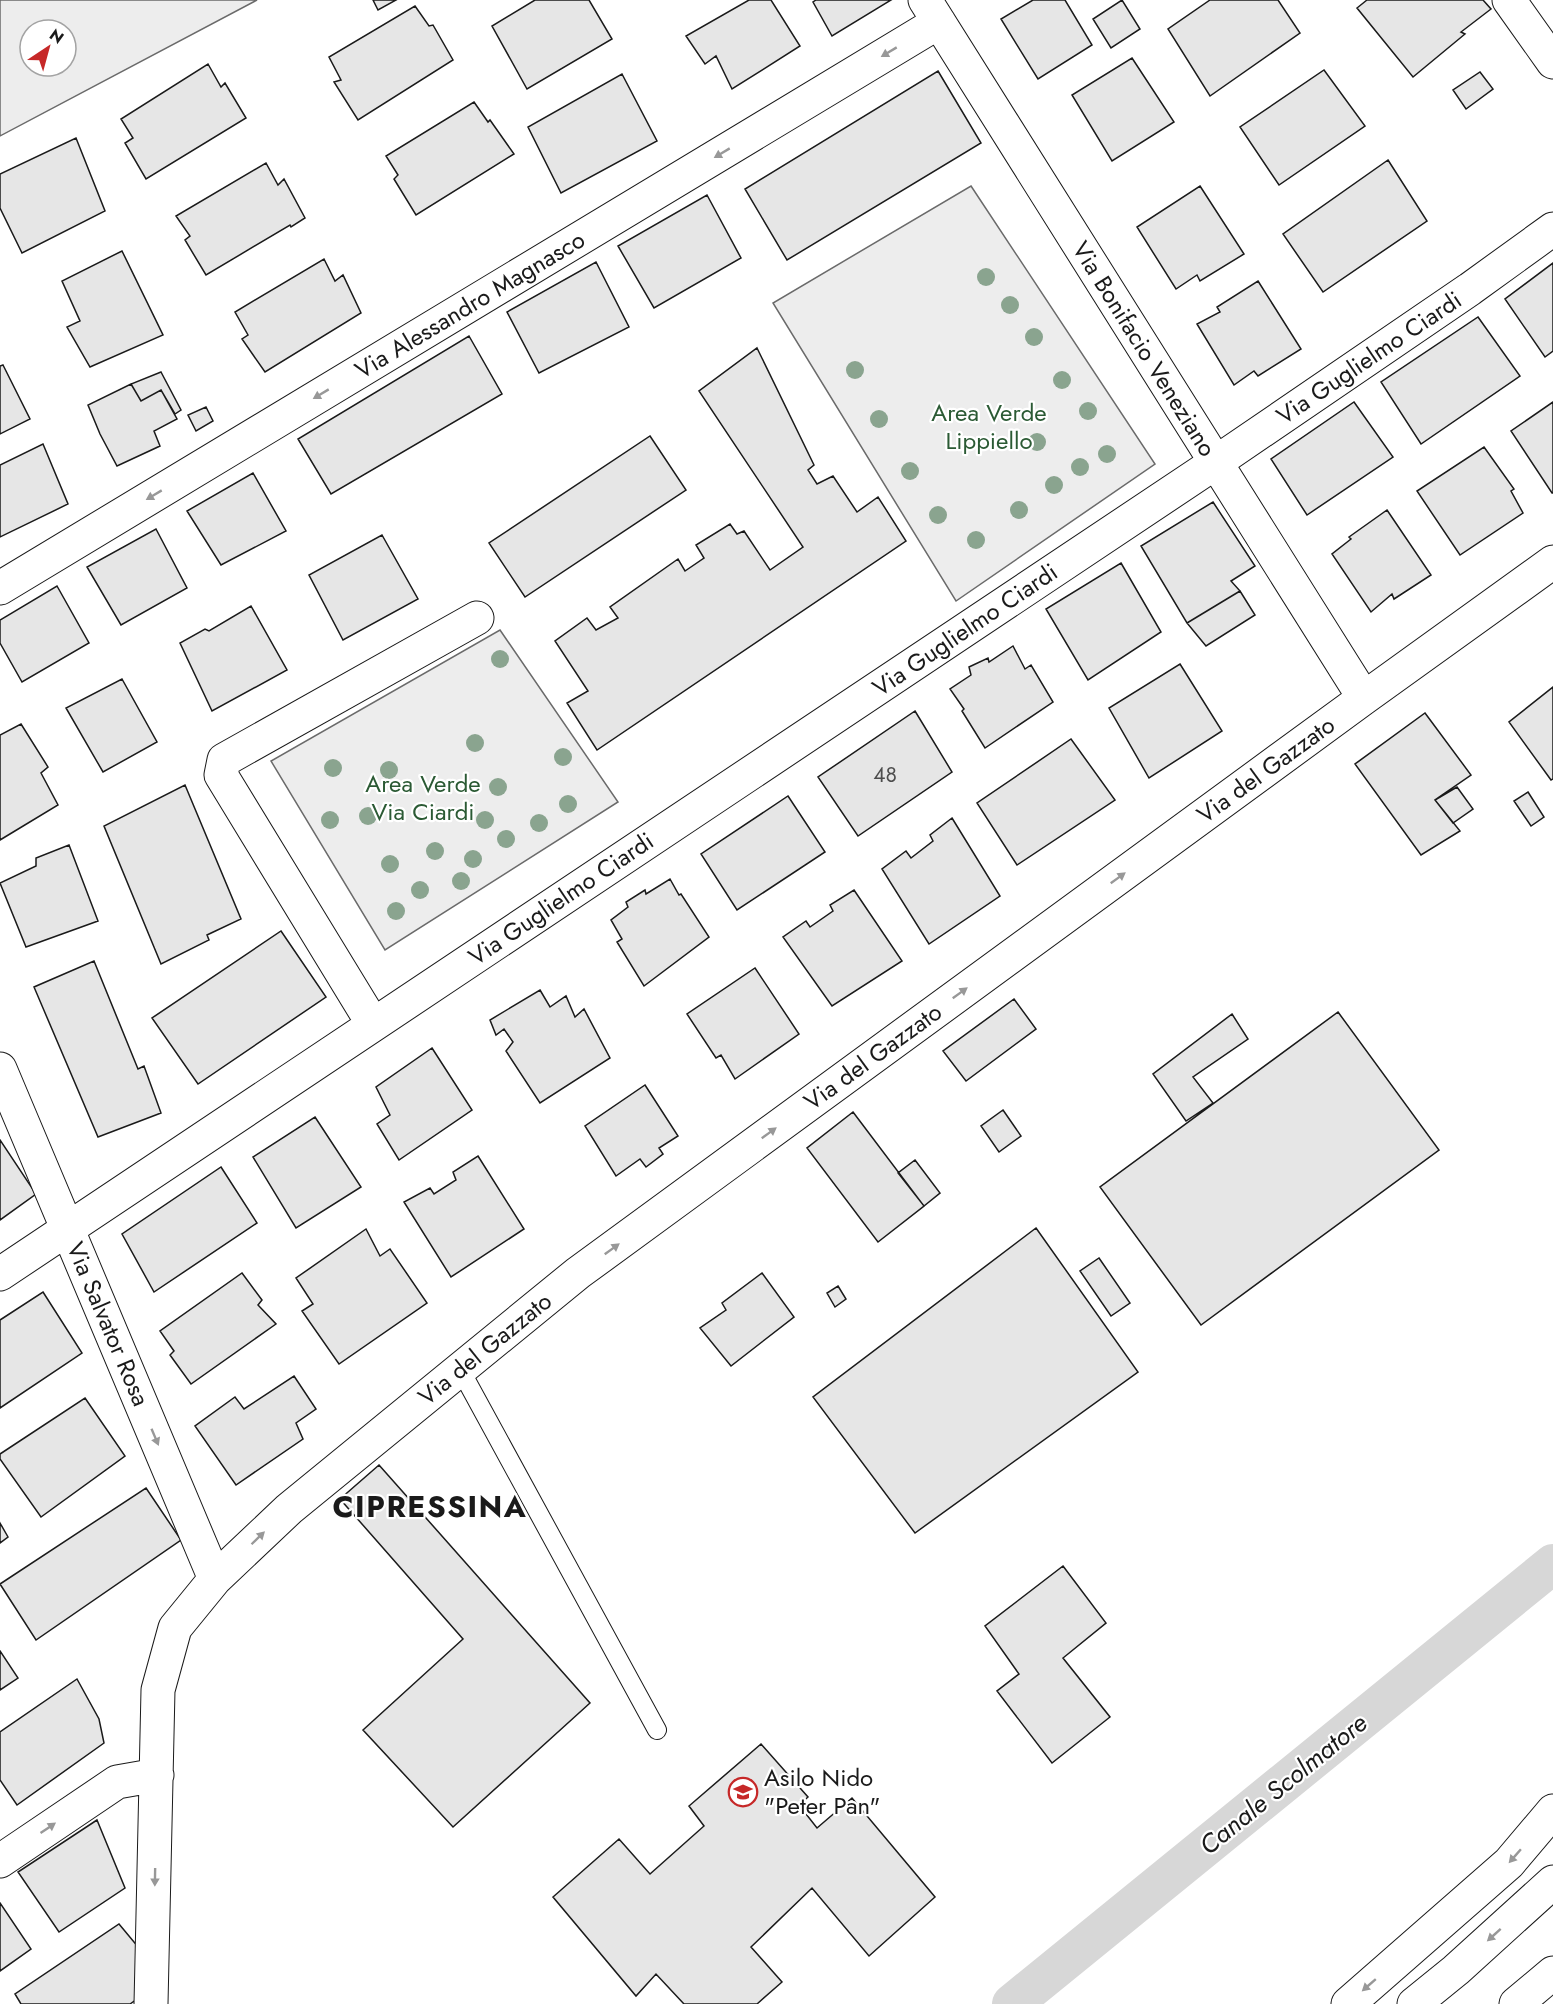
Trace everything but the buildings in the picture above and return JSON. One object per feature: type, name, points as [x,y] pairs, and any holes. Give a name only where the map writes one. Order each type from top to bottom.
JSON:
[{"type":"main road","points":[[1521,4],[1553,62]]},
{"type":"main road","name":"Via Bonifacio Veneziano","points":[[932,11],[1364,698]]},
{"type":"main road","name":"Via Alessandro Magnasco","points":[[0,588],[932,11]]},
{"type":"main road","name":"Via Guglielmo Ciardi","points":[[0,1274],[1215,463],[1470,289],[1553,229]]},
{"type":"main road","name":"Via del Gazzato","points":[[151,2004],[159,1690],[175,1629],[215,1579],[289,1509],[578,1273],[1553,562]]},
{"type":"main road","points":[[373,1024],[221,776],[224,760],[477,618]]},
{"type":"main road","name":"Via Salvator Rosa","points":[[0,1069],[215,1579]]},
{"type":"main road","points":[[0,1861],[117,1782],[157,1775]]},
{"type":"main road","points":[[1348,2004],[1509,1863],[1553,1811]]},
{"type":"main road","points":[[1414,2004],[1456,1970],[1553,1882]]},
{"type":"main road","points":[[1516,2004],[1553,1973]]},
{"type":"lane","points":[[460,1370],[657,1730]]},
{"type":"shaded area","points":[[0,0],[257,0],[0,136]]},
{"type":"shaded area","name":"Area Verde Lippiello","points":[[971,186],[1155,464],[956,601],[773,303]]},
{"type":"shaded area","name":"Area Verde Via Ciardi","points":[[500,630],[618,802],[385,950],[271,761]]},
{"type":"waterway","name":"Canale Scolmatore","points":[[1012,2004],[1553,1564]]},
{"type":"place","name":"Asilo Nido \"Peter Pan\"","points":[[743,1792]]},
{"type":"district","name":"CIPRESSINA","points":[[430,1507]]}]
